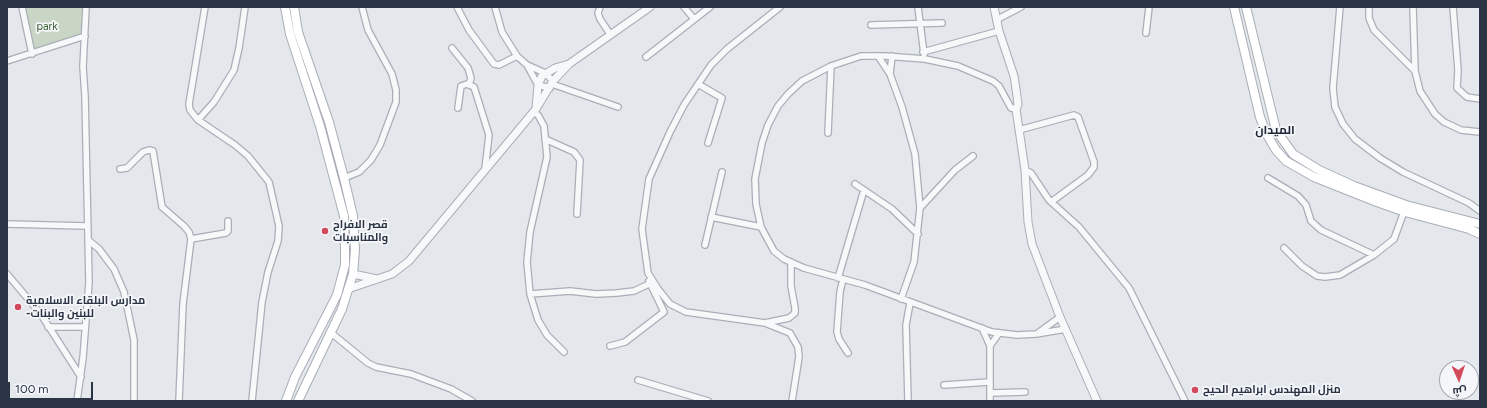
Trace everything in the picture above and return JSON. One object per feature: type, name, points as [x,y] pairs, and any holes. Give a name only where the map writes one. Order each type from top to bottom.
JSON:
[{"type":"main road","points":[[285,7],[294,33],[344,216],[345,265],[342,279],[327,317],[295,377],[286,401]]},
{"type":"main road","points":[[294,7],[294,33],[323,101],[344,178],[354,231],[352,274],[342,309],[298,401]]},
{"type":"main road","points":[[1234,7],[1260,117],[1276,150],[1286,161],[1314,177],[1480,234]]},
{"type":"main road","points":[[1246,7],[1276,130],[1293,154],[1319,170],[1405,209],[1480,224]]},
{"type":"main road","points":[[304,360],[315,366]]},
{"type":"street","points":[[22,7],[32,54]]},
{"type":"street","points":[[77,401],[81,377],[89,282],[83,67],[86,7]]},
{"type":"street","points":[[205,7],[189,104],[190,110],[198,120],[235,145],[248,156],[269,182],[279,226],[278,242],[264,295],[252,401]]},
{"type":"street","points":[[198,120],[206,113],[214,102],[234,70],[245,7]]},
{"type":"street","points":[[344,178],[359,172],[371,160],[380,145],[396,102],[396,90],[392,74],[368,30],[362,7]]},
{"type":"street","points":[[457,7],[469,30],[494,64],[500,65],[517,56]]},
{"type":"street","points":[[495,7],[502,32],[517,56],[527,65],[545,73],[552,84]]},
{"type":"street","points":[[600,7],[598,13],[600,19],[610,34]]},
{"type":"street","points":[[348,289],[392,274],[409,261],[484,169],[535,110],[552,84],[569,64],[650,7]]},
{"type":"street","points":[[684,7],[694,19]]},
{"type":"street","points":[[646,57],[710,7]]},
{"type":"street","points":[[610,346],[625,342],[664,312],[649,284],[642,229],[649,179],[670,132],[684,105],[711,65],[727,49],[780,7]]},
{"type":"street","points":[[918,7],[925,59]]},
{"type":"street","points":[[994,7],[999,31],[1014,76],[1018,105],[1016,109],[1025,170],[1028,222],[1032,244],[1060,317],[1097,401]]},
{"type":"street","points":[[996,20],[1022,7]]},
{"type":"street","points":[[1146,33],[1149,7]]},
{"type":"street","points":[[1340,7],[1333,88],[1335,107],[1343,124],[1355,139],[1380,158],[1403,172],[1473,205],[1480,211]]},
{"type":"street","points":[[1369,7],[1369,18],[1374,30],[1415,71]]},
{"type":"street","points":[[1413,7],[1415,71],[1420,91],[1435,114],[1444,122],[1461,130],[1480,132]]},
{"type":"street","points":[[1453,7],[1458,70],[1457,88],[1467,97],[1480,99]]},
{"type":"street","points":[[872,25],[942,23]]},
{"type":"street","points":[[923,52],[999,31]]},
{"type":"street","points":[[7,61],[85,36]]},
{"type":"street","points":[[452,48],[468,68],[471,78],[469,85]]},
{"type":"street","points":[[1016,109],[1011,108],[999,86],[985,76],[958,66],[925,59],[892,56],[860,56],[831,66],[802,81],[788,94],[778,106],[768,125],[762,143],[755,179],[756,204],[761,228],[774,251],[784,259],[841,279],[865,285],[910,303],[982,328],[999,333],[1017,335],[1036,334],[1066,329]]},
{"type":"street","points":[[878,56],[890,74],[902,107],[915,154],[920,208],[918,234],[914,262],[901,299]]},
{"type":"street","points":[[890,74],[892,56]]},
{"type":"street","points":[[564,352],[547,336],[538,320],[530,294],[527,262],[530,232],[547,157],[542,121],[535,110],[538,85],[545,73],[569,64]]},
{"type":"street","points":[[527,65],[538,85]]},
{"type":"street","points":[[828,133],[831,66]]},
{"type":"street","points":[[538,85],[552,84],[618,107]]},
{"type":"street","points":[[698,84],[722,98],[708,143]]},
{"type":"street","points":[[458,108],[461,86],[469,85],[476,89],[489,135],[484,169]]},
{"type":"street","points":[[1019,130],[1074,115],[1078,117],[1094,162],[1094,168],[1088,175],[1051,202]]},
{"type":"street","points":[[545,139],[574,152],[580,160],[577,214]]},
{"type":"street","points":[[120,169],[127,168],[144,151],[153,151],[162,207],[184,226],[189,232],[191,239],[183,304],[179,401]]},
{"type":"street","points":[[920,208],[955,170],[973,156]]},
{"type":"street","points":[[1025,170],[1031,173],[1044,194],[1051,202],[1079,227],[1129,288],[1185,401]]},
{"type":"street","points":[[705,245],[722,172]]},
{"type":"street","points":[[1268,178],[1298,196],[1306,205],[1311,221],[1322,230],[1374,255]]},
{"type":"street","points":[[856,184],[892,209],[918,234]]},
{"type":"street","points":[[848,353],[838,340],[837,332],[841,279],[864,190]]},
{"type":"street","points":[[1284,248],[1302,266],[1317,276],[1325,277],[1340,275],[1374,255],[1394,239],[1405,209]]},
{"type":"street","points":[[711,217],[761,228]]},
{"type":"street","points":[[191,239],[226,233],[228,229],[228,220]]},
{"type":"street","points":[[7,224],[66,227],[87,226]]},
{"type":"street","points":[[88,240],[99,249],[114,269],[124,292],[134,340],[134,401]]},
{"type":"street","points":[[765,323],[789,318],[795,313],[791,286],[791,262]]},
{"type":"street","points":[[648,273],[670,304],[677,309],[686,312],[765,323],[790,333],[798,347],[799,357],[792,401]]},
{"type":"street","points":[[7,274],[40,313],[48,328],[81,377]]},
{"type":"street","points":[[352,274],[377,279]]},
{"type":"street","points":[[530,294],[570,291],[596,294],[617,293],[634,291],[649,284]]},
{"type":"street","points":[[908,401],[906,325],[910,303]]},
{"type":"street","points":[[1036,334],[1060,317]]},
{"type":"street","points":[[48,328],[85,327]]},
{"type":"street","points":[[982,328],[990,346],[990,401]]},
{"type":"street","points":[[330,332],[368,363],[376,367],[411,374],[451,388],[472,401]]},
{"type":"street","points":[[990,346],[999,333]]},
{"type":"street","points":[[638,380],[708,401]]},
{"type":"street","points":[[944,385],[989,382]]},
{"type":"street","points":[[990,393],[1025,392]]},
{"type":"green space","name":"park","points":[[22,7],[86,7],[85,36],[32,54]]},
{"type":"place","name":"قصر الافراح والمناسبات","points":[[325,231]]},
{"type":"place","name":"مدارس البلقاء الاسلامية -للبنين والبنات","points":[[18,307]]},
{"type":"place","name":"منزل المهندس ابراهيم الحيح","points":[[1195,390]]},
{"type":"district","name":"الميدان","points":[[1275,130]]}]
